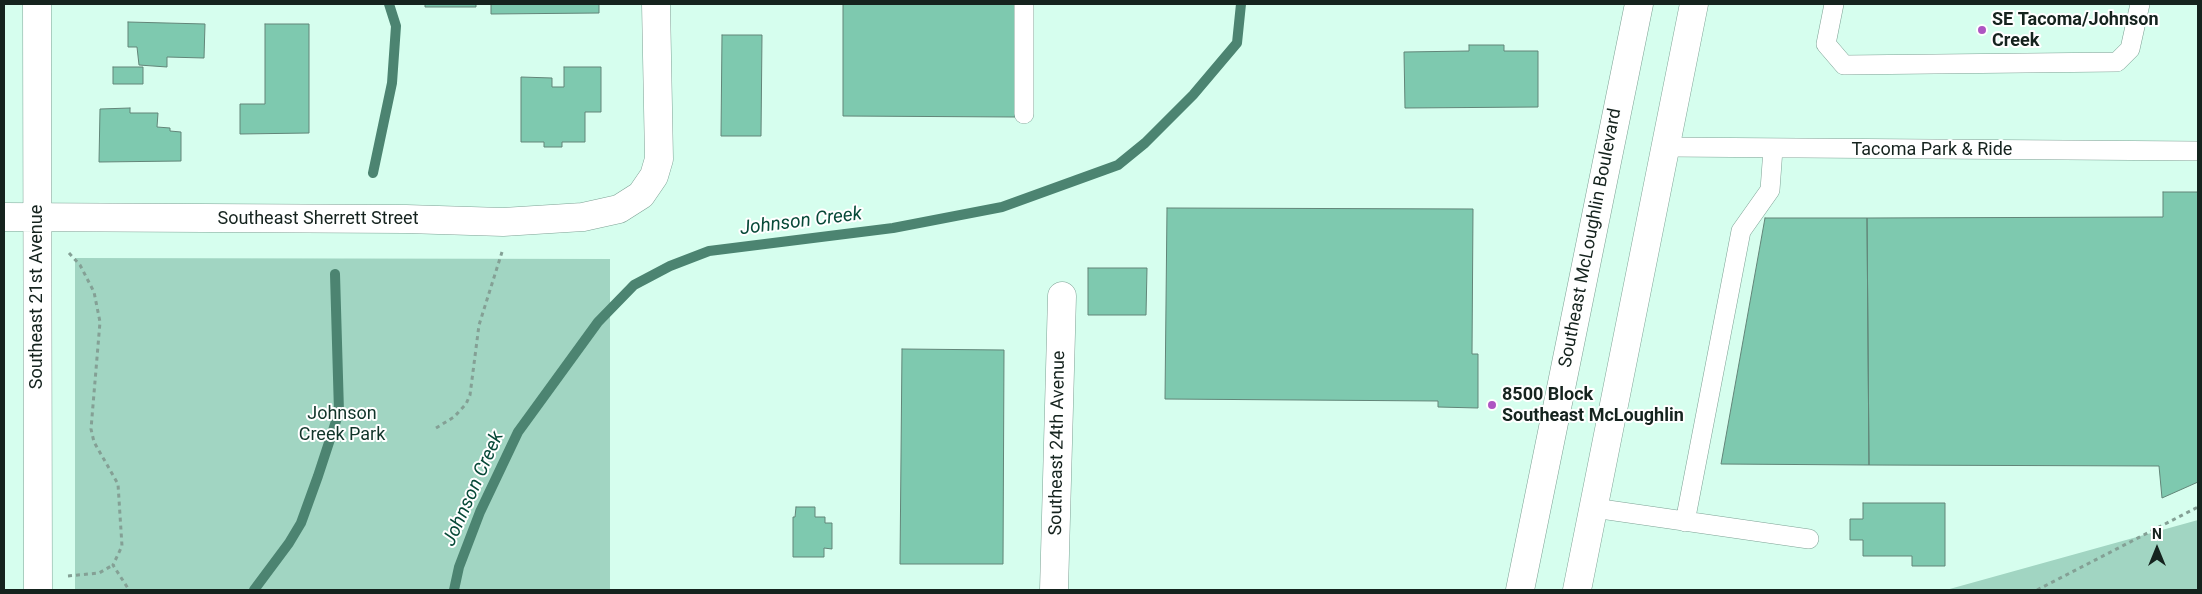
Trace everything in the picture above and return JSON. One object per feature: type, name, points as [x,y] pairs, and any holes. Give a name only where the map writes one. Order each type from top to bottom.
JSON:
[{"type":"main road","name":"Southeast 21st Avenue","points":[[37,4],[38,584]]},
{"type":"main road","name":"Southeast Sherrett Street","points":[[4,216],[406,219],[503,222],[583,217],[619,209],[630,204],[641,195],[654,176],[659,159],[656,4]]},
{"type":"main road","name":"Southeast McLoughlin Boulevard","points":[[1520,590],[1639,4]]},
{"type":"main road","points":[[1577,590],[1694,4]]},
{"type":"main road","name":"Southeast 24th Avenue","points":[[1054,590],[1062,296]]},
{"type":"lane","points":[[1024,4],[1024,114]]},
{"type":"lane","points":[[1834,4],[1826,44],[1844,65],[1918,65],[2117,62],[2130,49],[2140,4]]},
{"type":"lane","name":"Tacoma Park & Ride","points":[[1666,147],[2198,151]]},
{"type":"lane","points":[[1684,522],[1741,231],[1770,190],[1773,149]]},
{"type":"lane","points":[[1594,508],[1809,539]]},
{"type":"path","points":[[37,216],[80,265],[94,292],[100,322],[91,429],[94,442],[118,484],[122,546],[113,565],[99,573],[38,584]]},
{"type":"path","points":[[436,428],[454,417],[466,404],[470,395],[479,325],[503,247],[503,222]]},
{"type":"path","points":[[2037,590],[2198,507]]},
{"type":"path","points":[[113,565],[129,590]]},
{"type":"green space","name":"Johnson Creek Park","points":[[75,258],[610,259],[610,590],[75,590]]},
{"type":"green space","points":[[2198,520],[2198,590],[1946,590]]},
{"type":"building","points":[[425,4],[476,4],[476,7],[425,7]]},
{"type":"building","points":[[491,4],[599,4],[599,13],[491,14]]},
{"type":"building","points":[[843,4],[1016,4],[1015,117],[843,116]]},
{"type":"building","points":[[128,22],[205,24],[204,58],[167,57],[167,67],[139,65],[137,47],[128,47]]},
{"type":"building","points":[[265,24],[309,24],[309,133],[240,134],[240,104],[265,104]]},
{"type":"building","points":[[722,35],[762,35],[761,136],[721,136]]},
{"type":"building","points":[[1469,45],[1504,45],[1504,51],[1538,51],[1538,107],[1405,108],[1404,52],[1469,51]]},
{"type":"building","points":[[113,67],[143,67],[143,84],[113,84]]},
{"type":"building","points":[[564,67],[601,67],[601,112],[585,112],[585,142],[562,142],[562,147],[544,147],[544,142],[521,142],[521,77],[552,78],[552,87],[564,87]]},
{"type":"building","points":[[130,108],[130,113],[158,113],[157,127],[170,128],[170,131],[181,132],[181,161],[99,162],[100,109]]},
{"type":"building","points":[[2163,192],[2198,192],[2198,482],[2162,498],[2159,466],[1869,465],[1867,218],[2163,217]]},
{"type":"building","points":[[1167,208],[1473,209],[1472,354],[1478,354],[1478,408],[1438,407],[1438,401],[1165,399]]},
{"type":"building","points":[[1765,218],[1867,218],[1869,465],[1721,464]]},
{"type":"building","points":[[1088,268],[1147,268],[1146,315],[1088,315]]},
{"type":"building","points":[[902,349],[1004,350],[1003,564],[900,564]]},
{"type":"building","points":[[1863,503],[1945,503],[1945,566],[1912,566],[1912,556],[1863,556],[1863,540],[1850,540],[1850,519],[1863,519]]},
{"type":"building","points":[[796,507],[815,507],[815,517],[825,517],[825,523],[832,523],[832,549],[824,548],[824,557],[793,557],[793,517],[795,517]]},
{"type":"waterway","points":[[373,173],[392,83],[396,26],[389,4]]},
{"type":"waterway","name":"Johnson Creek","points":[[454,590],[459,567],[480,512],[518,432],[598,322],[634,285],[670,266],[709,251],[893,228],[1002,207],[1118,165],[1145,143],[1193,95],[1237,43],[1241,4]]},
{"type":"waterway","points":[[254,590],[289,543],[301,523],[339,412],[335,274]]},
{"type":"place","name":"SE Tacoma/Johnson Creek","points":[[1982,30]]},
{"type":"place","name":"8500 Block Southeast McLoughlin","points":[[1492,405]]}]
